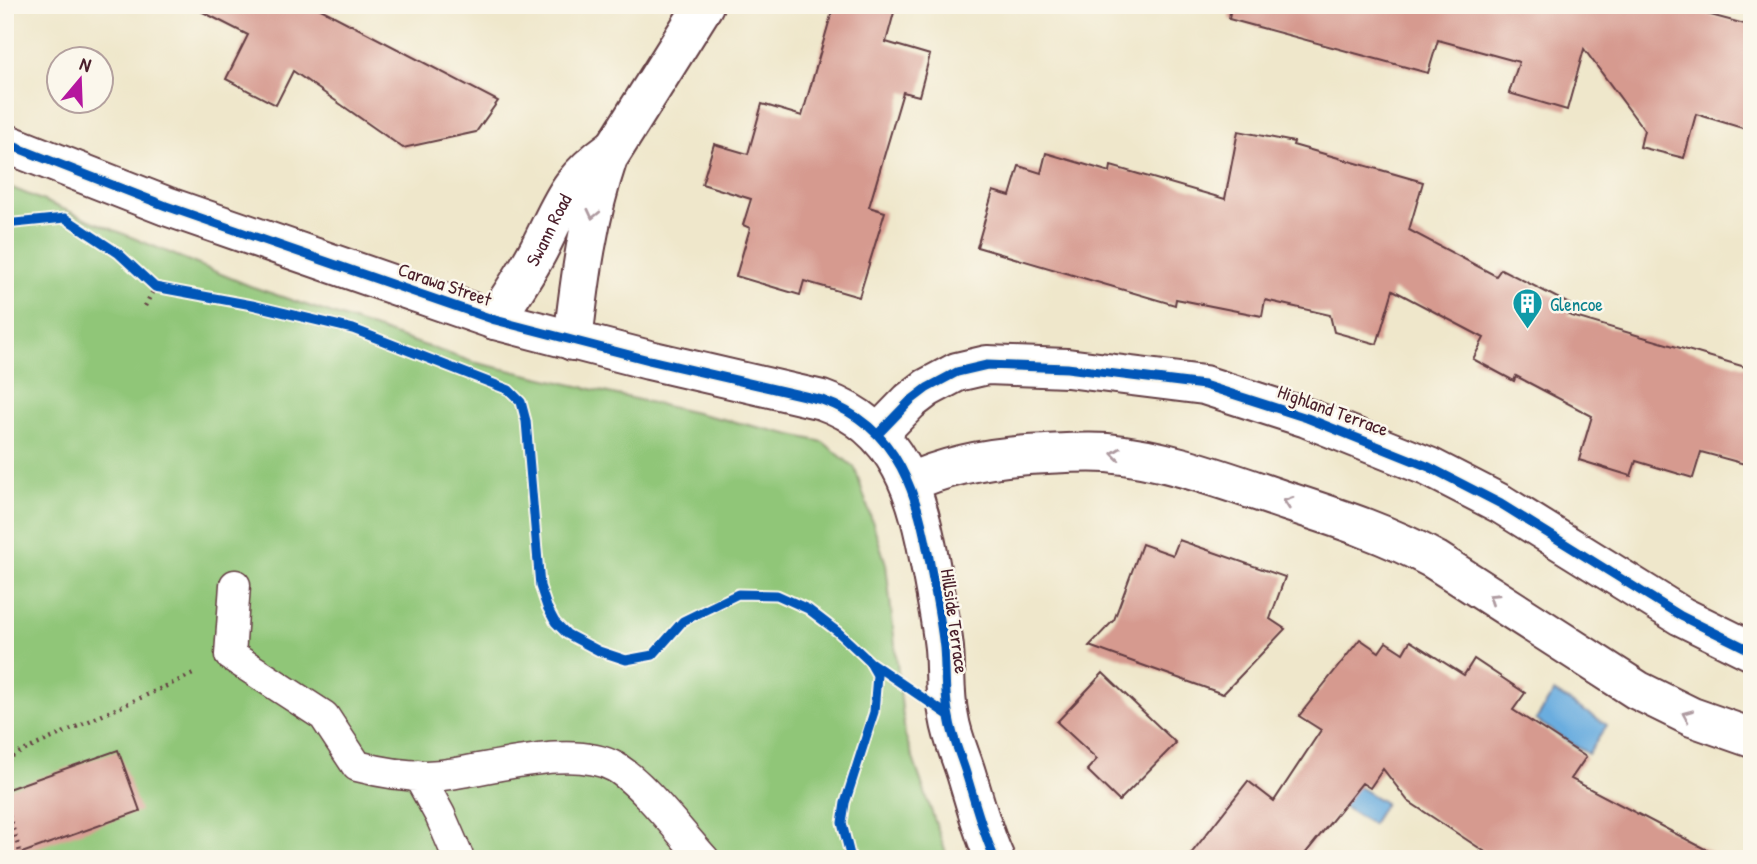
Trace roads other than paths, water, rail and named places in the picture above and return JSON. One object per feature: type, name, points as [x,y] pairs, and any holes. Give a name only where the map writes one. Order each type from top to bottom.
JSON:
[{"type":"street","name":"Swann Road","points":[[573,341],[580,280],[590,228],[602,176],[612,149],[704,5]]},
{"type":"street","name":"Carawa Street","points":[[10,139],[166,206],[495,320],[822,400],[850,412],[878,434]]},
{"type":"street","name":"Swann Road","points":[[495,320],[538,251],[573,183],[583,170],[612,149]]},
{"type":"street","name":"Highland Terrace","points":[[878,434],[918,394],[948,376],[987,365],[1067,368],[1205,385],[1307,418],[1429,467],[1501,504],[1681,615],[1752,651]]},
{"type":"street","name":"Hillside Terrace","points":[[878,434],[899,461],[909,483],[924,533],[942,629],[946,704],[951,729],[979,820],[995,859]]},
{"type":"street","points":[[909,483],[953,466],[1069,452],[1127,456],[1182,467],[1404,543],[1435,560],[1637,690],[1692,717],[1752,738]]},
{"type":"lane","points":[[235,585],[230,655],[324,716],[357,766],[383,772],[440,775],[562,757],[590,759],[614,766],[635,783],[704,859]]},
{"type":"lane","points":[[418,775],[440,815],[458,859]]},
{"type":"water","points":[[1554,692],[1607,725],[1588,754],[1536,720]]},
{"type":"water","points":[[1323,765],[1385,803],[1372,824],[1310,787]]},
{"type":"place","name":"Glencoe","points":[[1527,331]]}]
